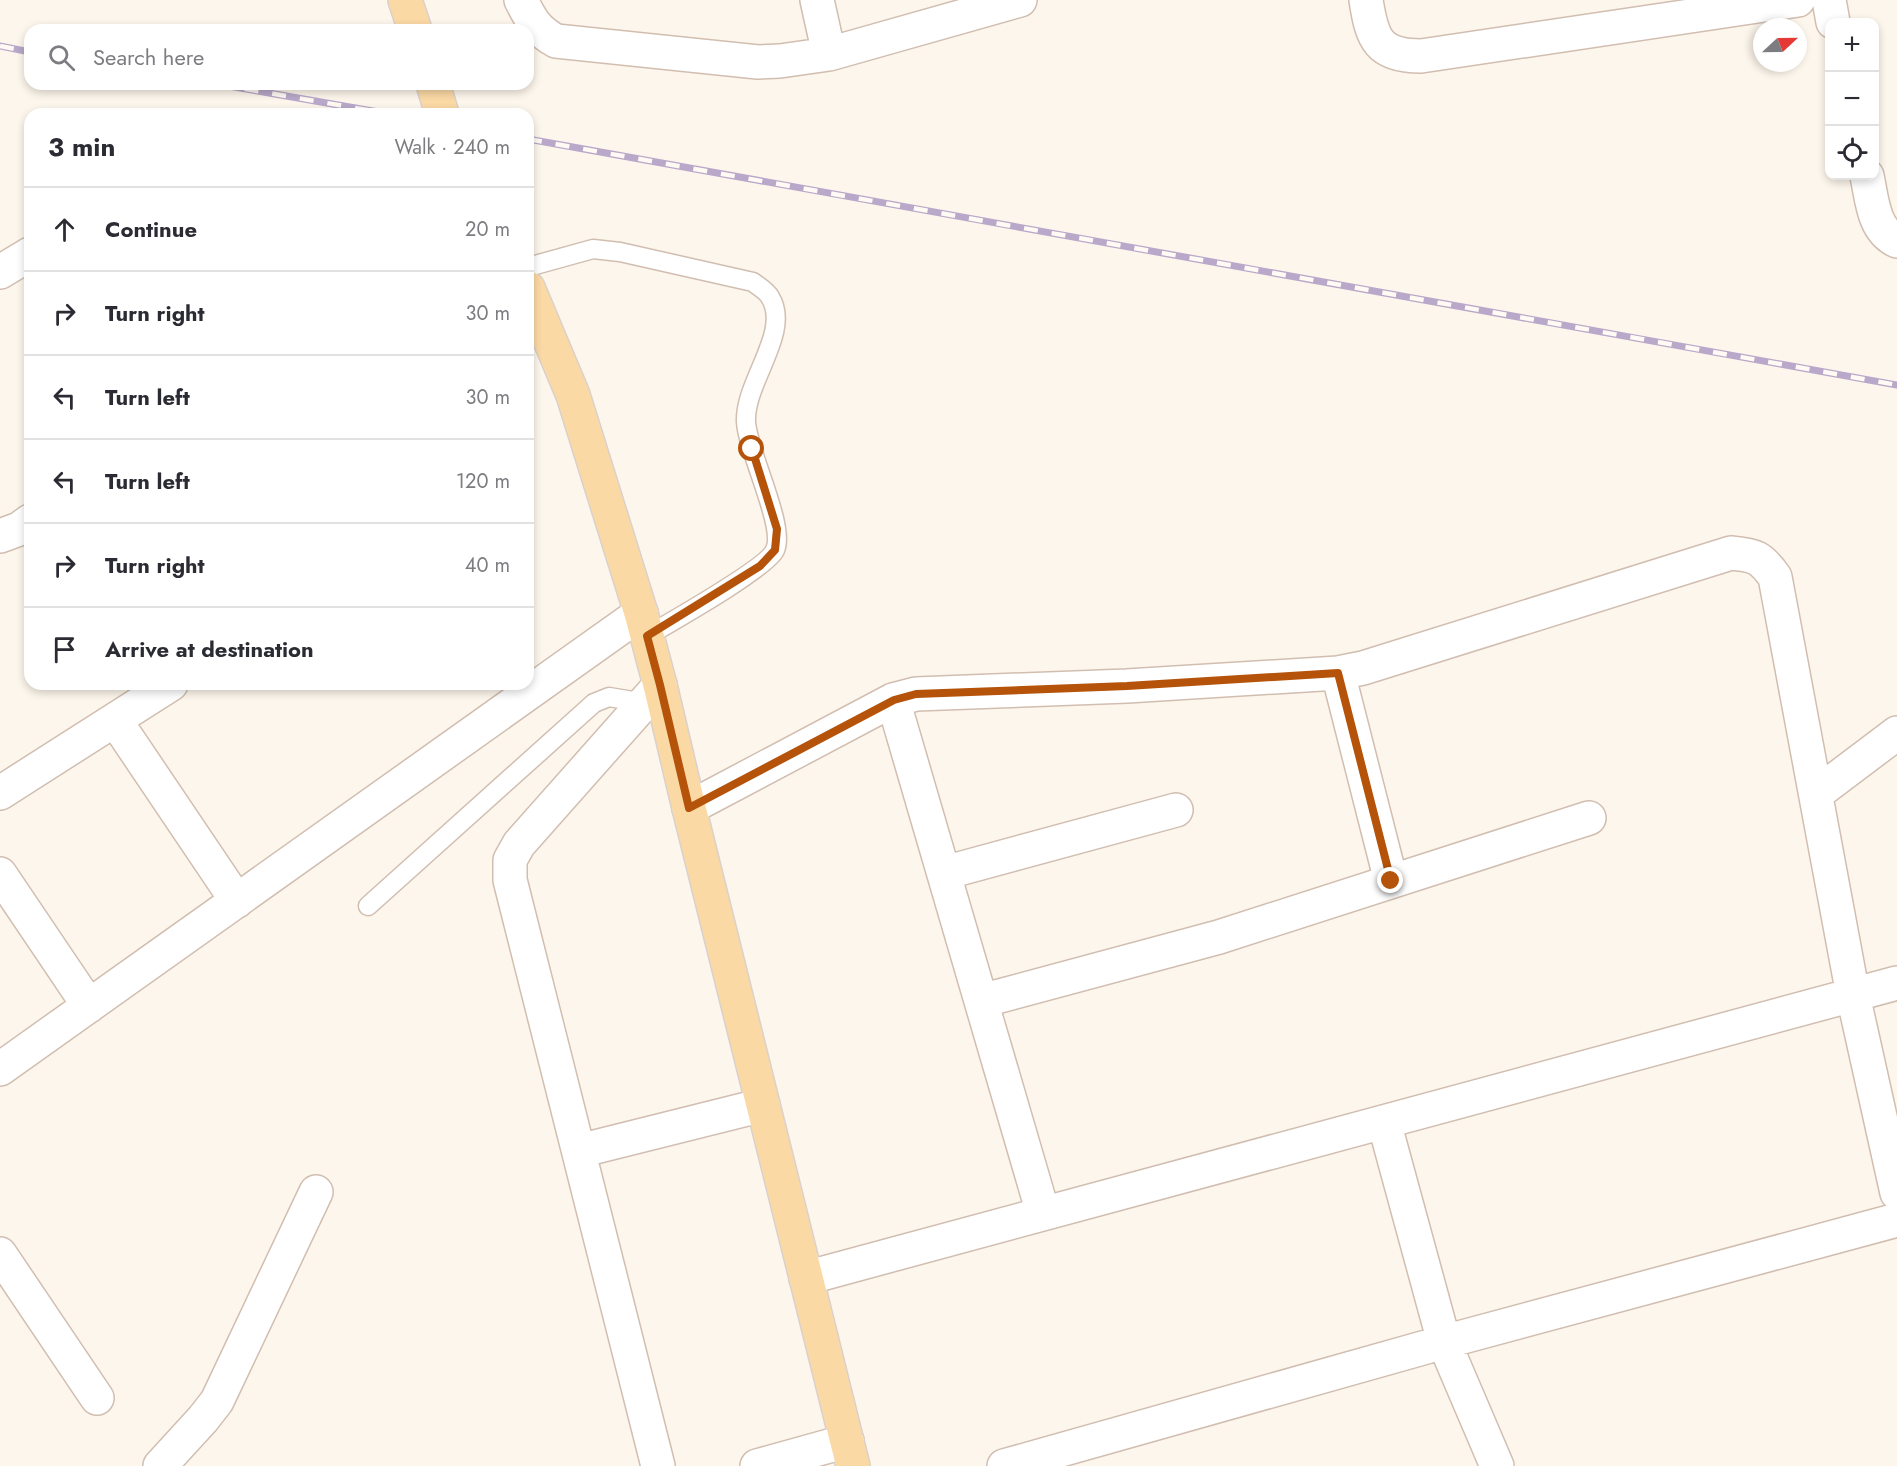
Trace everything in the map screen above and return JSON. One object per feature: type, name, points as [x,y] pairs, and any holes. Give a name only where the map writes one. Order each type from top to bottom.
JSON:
[{"type":"main road","points":[[405,0],[413,24]]},
{"type":"main road","points":[[435,90],[440,108]]},
{"type":"main road","points":[[534,314],[540,339],[573,395],[644,625],[652,694],[689,808],[850,1454]]},
{"type":"street","points":[[521,0],[529,17],[540,32],[556,41],[758,62],[829,54],[1020,0]]},
{"type":"street","points":[[817,0],[829,54]]},
{"type":"street","points":[[1366,0],[1370,27],[1382,46],[1401,56],[1421,56],[1798,0]]},
{"type":"street","points":[[1828,0],[1832,18]]},
{"type":"street","points":[[1868,180],[1881,228],[1897,241]]},
{"type":"street","points":[[0,272],[24,258]]},
{"type":"street","points":[[0,537],[24,525]]},
{"type":"street","points":[[689,808],[894,700],[916,694],[1127,686],[1338,673],[1363,669],[1731,554],[1751,555],[1764,562],[1775,577],[1853,995],[1897,1193]]},
{"type":"street","points":[[0,1069],[237,901],[644,625]]},
{"type":"street","points":[[1338,673],[1391,881]]},
{"type":"street","points":[[0,793],[162,690]]},
{"type":"street","points":[[652,694],[519,844],[510,860],[510,880],[658,1466]]},
{"type":"street","points":[[894,700],[1043,1213]]},
{"type":"street","points":[[115,720],[237,901]]},
{"type":"street","points":[[1816,794],[1897,733]]},
{"type":"street","points":[[944,873],[1176,810]]},
{"type":"street","points":[[981,1001],[1219,937],[1588,818]]},
{"type":"street","points":[[0,873],[89,1006]]},
{"type":"street","points":[[806,1278],[1897,983]]},
{"type":"street","points":[[579,1151],[763,1105]]},
{"type":"street","points":[[1384,1122],[1443,1342],[1497,1466]]},
{"type":"street","points":[[160,1466],[217,1401],[316,1192]]},
{"type":"street","points":[[1004,1466],[1097,1454],[1443,1342],[1897,1220]]},
{"type":"street","points":[[0,1254],[97,1398]]},
{"type":"street","points":[[757,1466],[850,1454]]},
{"type":"lane","points":[[534,265],[593,249],[620,252],[753,282],[770,295],[778,316],[773,336],[747,400],[746,423],[777,529],[775,550],[760,566],[644,625]]},
{"type":"lane","points":[[368,906],[594,703],[609,697],[652,694]]},
{"type":"railway","points":[[0,46],[24,51]]},
{"type":"railway","points":[[252,90],[355,108]]},
{"type":"railway","points":[[534,140],[1897,385]]},
{"type":"route","points":[[752,449],[777,529],[775,550],[760,566],[647,636],[689,808],[894,700],[916,694],[1127,686],[1338,673],[1391,881]]}]
